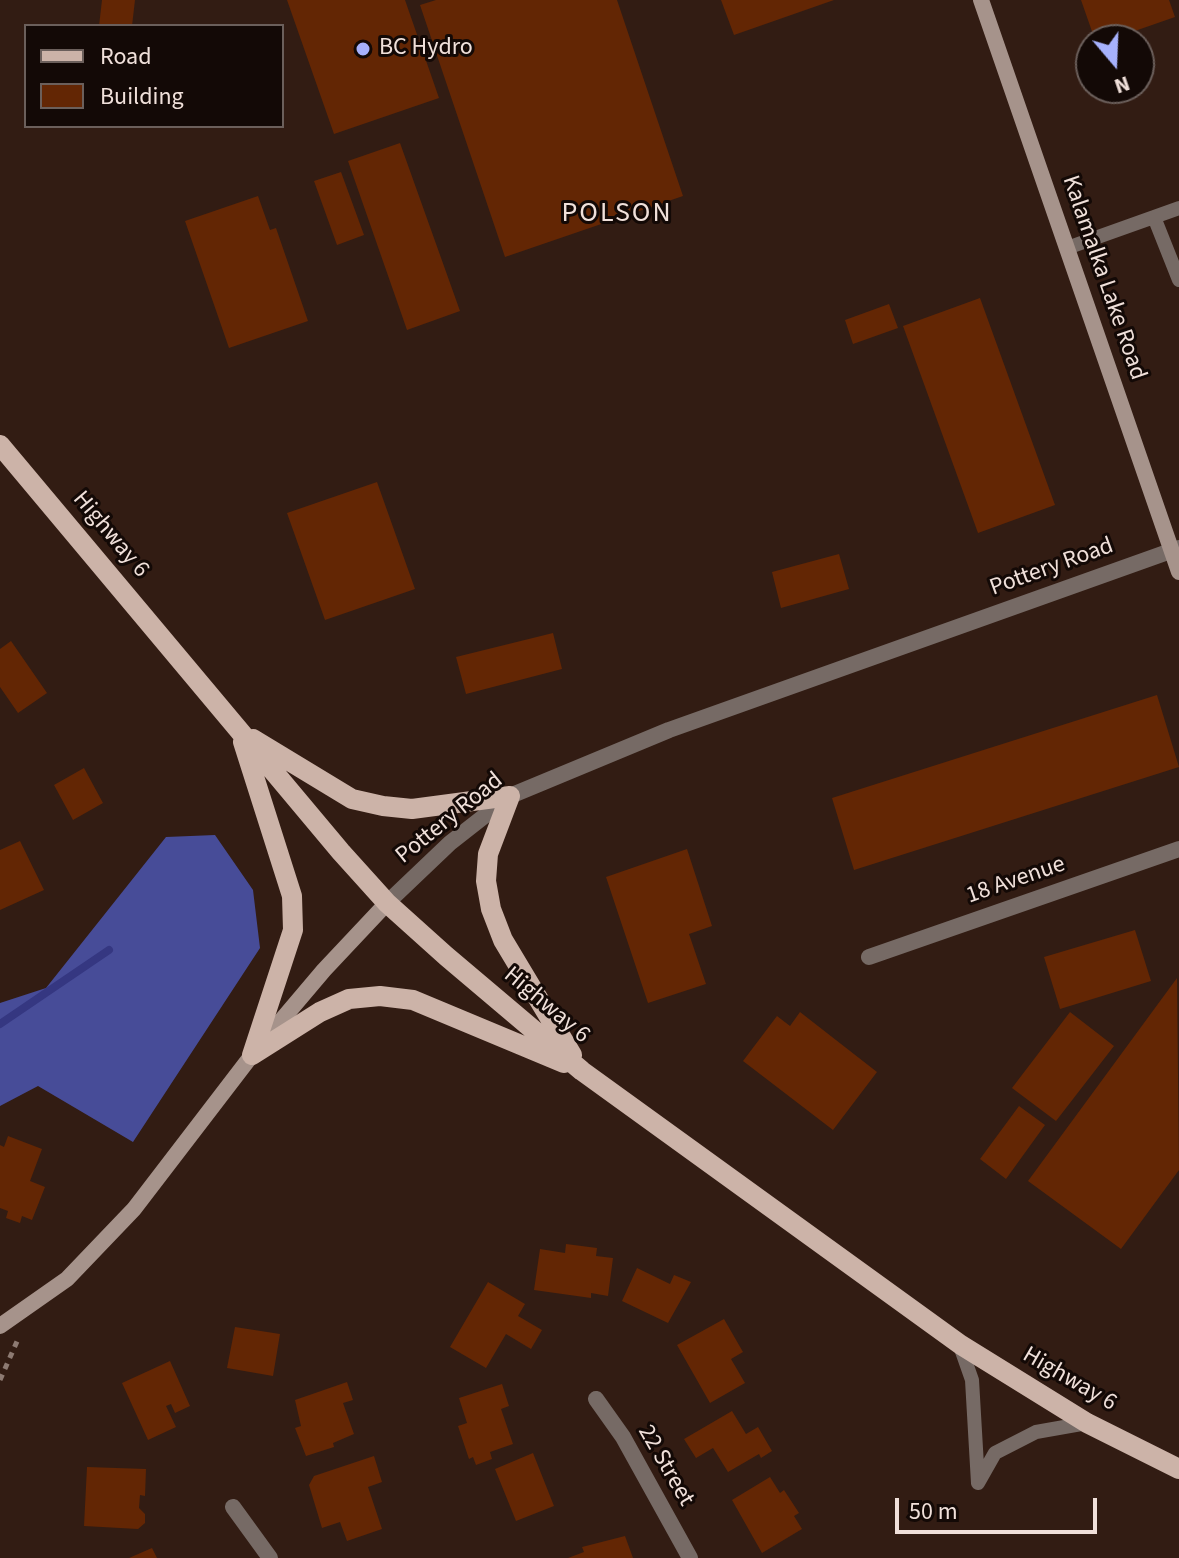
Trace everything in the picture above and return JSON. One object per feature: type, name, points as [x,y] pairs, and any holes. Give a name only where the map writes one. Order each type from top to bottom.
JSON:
[{"type":"main road","name":"Kalamalka Lake Road","points":[[981,0],[1175,549],[1179,572]]},
{"type":"main road","name":"Highway 6","points":[[0,445],[387,903],[582,1071],[959,1343],[1087,1423],[1179,1469]]},
{"type":"main road","points":[[240,730],[352,799],[412,809],[510,796],[488,854],[486,881],[491,909],[503,940],[582,1071]]},
{"type":"main road","points":[[240,730],[292,896],[293,930],[285,962],[252,1055]]},
{"type":"main road","name":"Pottery Road","points":[[5,1323],[67,1279],[134,1209],[252,1055],[324,970],[387,903]]},
{"type":"main road","points":[[252,1055],[320,1012],[349,999],[380,996],[413,1000],[582,1071]]},
{"type":"street","name":"Pottery Road","points":[[387,903],[450,843],[510,796],[669,730],[1175,549]]},
{"type":"street","name":"18 Avenue","points":[[869,957],[1179,849]]},
{"type":"street","name":"22 Street","points":[[596,1399],[623,1437],[690,1558]]},
{"type":"street","points":[[233,1507],[270,1558]]},
{"type":"lane","points":[[1067,248],[1179,208]]},
{"type":"lane","points":[[1154,217],[1179,280]]},
{"type":"lane","points":[[959,1343],[973,1391],[978,1483],[995,1453],[1036,1432],[1087,1423]]},
{"type":"path","points":[[0,1380],[19,1339],[5,1323]]},
{"type":"shaded area","points":[[215,835],[253,890],[260,948],[133,1142],[38,1086],[0,1106],[0,1003],[46,988],[166,837]]},
{"type":"building","points":[[102,0],[135,0],[132,24],[99,24]]},
{"type":"building","name":"BC Hydro","points":[[287,0],[405,0],[439,98],[334,134]]},
{"type":"building","points":[[436,0],[617,0],[683,196],[505,257],[420,5]]},
{"type":"building","points":[[721,0],[834,0],[734,35]]},
{"type":"building","points":[[1081,0],[1169,0],[1175,17],[1155,24],[1089,24]]},
{"type":"building","points":[[400,143],[460,311],[407,330],[348,161]]},
{"type":"building","points":[[341,172],[364,235],[337,245],[314,181]]},
{"type":"building","points":[[258,196],[270,230],[276,228],[308,321],[229,348],[185,221]]},
{"type":"building","points":[[980,298],[1055,505],[978,533],[903,326]]},
{"type":"building","points":[[889,304],[898,328],[853,344],[845,320]]},
{"type":"building","points":[[377,482],[415,589],[325,620],[287,513]]},
{"type":"building","points":[[839,554],[849,589],[781,608],[772,572]]},
{"type":"building","points":[[553,633],[562,669],[466,694],[456,657]]},
{"type":"building","points":[[11,641],[47,693],[18,713],[0,687],[0,649]]},
{"type":"building","points":[[1157,695],[1179,767],[854,870],[832,798]]},
{"type":"building","points":[[84,768],[103,803],[73,820],[54,785]]},
{"type":"building","points":[[20,841],[44,890],[0,910],[0,850]]},
{"type":"building","points":[[687,849],[712,926],[689,934],[706,984],[648,1003],[606,877]]},
{"type":"building","points":[[1135,930],[1151,981],[1060,1009],[1044,957]]},
{"type":"building","points":[[1177,978],[1179,1170],[1121,1249],[1028,1181]]},
{"type":"building","points":[[800,1012],[877,1072],[833,1130],[743,1061],[777,1016],[790,1026]]},
{"type":"building","points":[[1070,1012],[1114,1046],[1056,1121],[1012,1088]]},
{"type":"building","points":[[1019,1106],[1045,1125],[1006,1179],[980,1159]]},
{"type":"building","points":[[8,1136],[42,1149],[30,1181],[45,1187],[32,1220],[22,1216],[20,1223],[6,1218],[8,1211],[0,1208],[0,1145],[4,1147]]},
{"type":"building","points":[[566,1244],[597,1248],[596,1256],[613,1258],[608,1296],[591,1293],[591,1298],[534,1290],[540,1249],[565,1253]]},
{"type":"building","points":[[637,1268],[670,1284],[674,1275],[691,1282],[668,1323],[622,1301]]},
{"type":"building","points":[[488,1282],[525,1304],[518,1316],[542,1330],[531,1349],[506,1334],[486,1368],[450,1347]]},
{"type":"building","points":[[724,1319],[743,1352],[731,1359],[745,1383],[710,1403],[677,1345]]},
{"type":"building","points":[[235,1327],[280,1334],[273,1376],[227,1368]]},
{"type":"building","points":[[170,1361],[190,1406],[175,1413],[171,1404],[166,1406],[176,1427],[148,1440],[122,1383]]},
{"type":"building","points":[[347,1382],[353,1400],[343,1403],[354,1434],[333,1443],[334,1447],[306,1456],[295,1428],[301,1426],[295,1400]]},
{"type":"building","points":[[502,1384],[509,1406],[501,1409],[513,1444],[490,1452],[492,1459],[476,1465],[473,1457],[469,1459],[458,1426],[467,1423],[459,1398]]},
{"type":"building","points":[[732,1411],[746,1434],[758,1427],[772,1451],[761,1458],[759,1454],[728,1472],[713,1448],[696,1458],[684,1439]]},
{"type":"building","points":[[533,1453],[554,1506],[516,1521],[495,1469]]},
{"type":"building","points":[[374,1456],[382,1482],[368,1487],[382,1529],[347,1541],[340,1522],[322,1528],[309,1485],[314,1476]]},
{"type":"building","points":[[87,1467],[146,1469],[145,1496],[140,1495],[139,1508],[145,1514],[145,1523],[138,1529],[84,1526]]},
{"type":"building","points":[[770,1477],[780,1493],[784,1490],[799,1513],[794,1516],[802,1529],[762,1553],[732,1500]]},
{"type":"building","points":[[625,1536],[633,1558],[568,1558],[584,1552],[582,1547]]},
{"type":"building","points":[[152,1548],[157,1558],[129,1558]]},
{"type":"waterway","points":[[0,1024],[109,950]]},
{"type":"place","name":"BC Hydro","points":[[363,49]]},
{"type":"district","name":"POLSON","points":[[617,215]]}]
